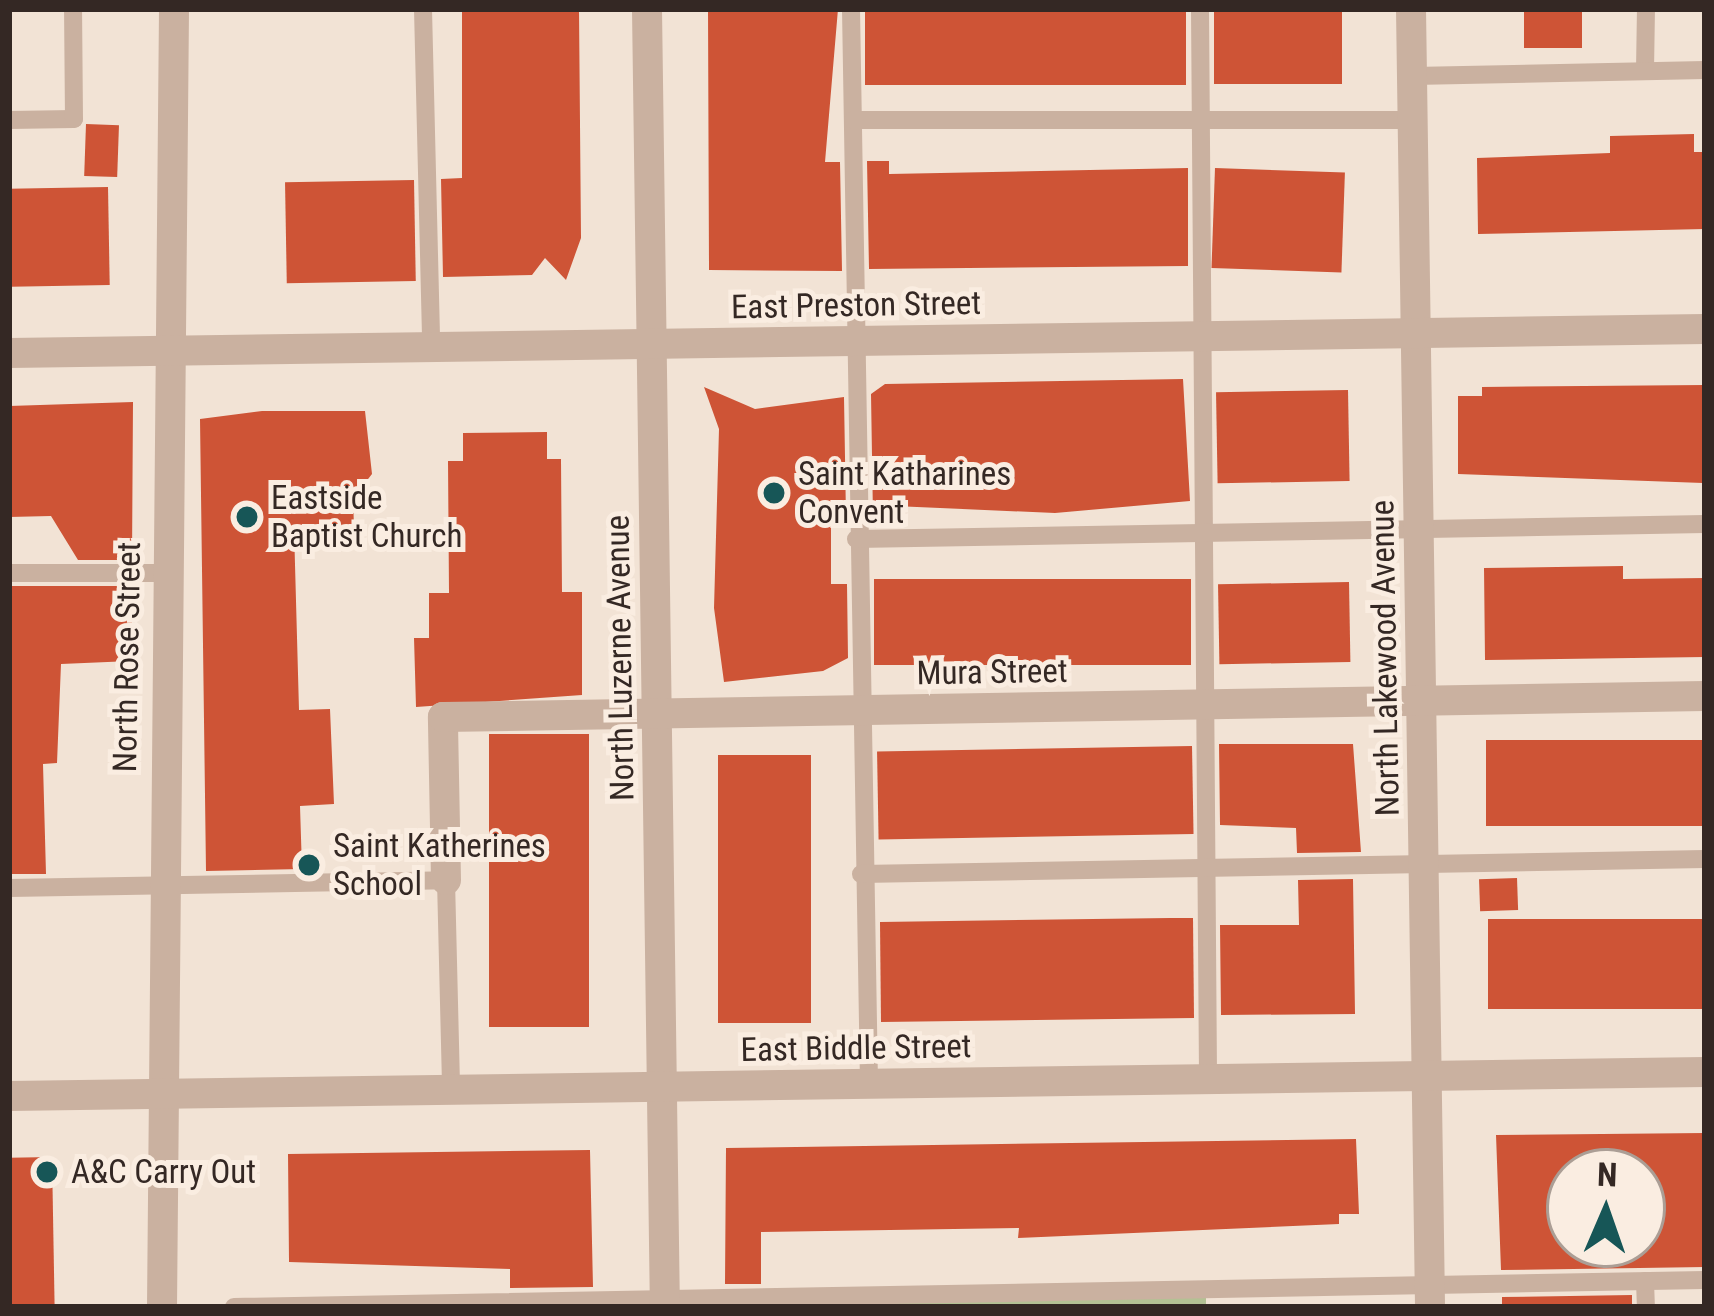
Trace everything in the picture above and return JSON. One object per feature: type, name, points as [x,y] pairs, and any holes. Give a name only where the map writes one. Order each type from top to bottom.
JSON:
[{"type":"street","name":"North Rose Street","points":[[162,1307],[159,885],[174,9]]},
{"type":"street","name":"North Luzerne Avenue","points":[[647,9],[658,1086],[665,1300]]},
{"type":"street","name":"North Lakewood Avenue","points":[[1412,9],[1430,1293]]},
{"type":"street","name":"East Preston Street","points":[[9,353],[1705,329]]},
{"type":"street","name":"Mura Street","points":[[446,880],[443,718],[1705,696]]},
{"type":"street","name":"East Biddle Street","points":[[9,1096],[1705,1072]]},
{"type":"lane","points":[[9,120],[74,119],[73,9]]},
{"type":"lane","points":[[423,9],[431,347]]},
{"type":"lane","points":[[850,9],[858,341],[861,874],[869,1083]]},
{"type":"lane","points":[[1200,9],[1208,1078]]},
{"type":"lane","points":[[1646,9],[1646,70]]},
{"type":"lane","points":[[1413,76],[1705,70]]},
{"type":"lane","points":[[853,120],[1413,120]]},
{"type":"lane","points":[[856,538],[1202,527],[1705,524]]},
{"type":"lane","points":[[9,572],[166,573]]},
{"type":"lane","points":[[861,874],[1705,859]]},
{"type":"lane","points":[[9,888],[446,880],[451,1090]]},
{"type":"lane","points":[[234,1307],[870,1298],[1215,1283],[1430,1293],[1705,1280]]},
{"type":"lane","points":[[1646,1281],[1646,1307]]},
{"type":"lane","points":[[1215,1283],[1216,1307]]},
{"type":"green space","points":[[1206,1293],[1206,1307],[880,1307],[880,1296]]},
{"type":"building","points":[[462,9],[579,9],[581,238],[566,280],[545,258],[532,275],[443,277],[441,179],[462,178]]},
{"type":"building","points":[[708,9],[838,9],[825,162],[840,162],[842,271],[709,270]]},
{"type":"building","points":[[865,9],[1186,9],[1186,85],[865,85]]},
{"type":"building","points":[[1214,9],[1342,9],[1342,84],[1214,84]]},
{"type":"building","points":[[1524,9],[1582,9],[1582,48],[1524,48]]},
{"type":"building","points":[[86,124],[119,125],[117,177],[84,176]]},
{"type":"building","points":[[1694,134],[1694,152],[1705,152],[1705,229],[1478,234],[1477,158],[1610,153],[1610,136]]},
{"type":"building","points":[[867,161],[889,161],[889,174],[1188,168],[1188,266],[869,269]]},
{"type":"building","points":[[1215,168],[1345,173],[1341,272],[1212,268]]},
{"type":"building","points":[[414,180],[416,281],[287,283],[285,182]]},
{"type":"building","points":[[108,187],[110,285],[11,287],[9,189]]},
{"type":"building","points":[[1183,379],[1190,501],[1055,513],[894,506],[894,516],[873,517],[871,394],[885,384]]},
{"type":"building","points":[[1705,385],[1703,483],[1458,474],[1458,396],[1482,396],[1482,387]]},
{"type":"building","points":[[704,387],[755,409],[844,397],[846,517],[831,517],[831,584],[847,584],[848,658],[823,671],[724,682],[714,608],[719,429]]},
{"type":"building","points":[[1348,390],[1350,481],[1218,483],[1216,392]]},
{"type":"building","points":[[133,402],[132,560],[78,560],[51,516],[9,517],[9,406]]},
{"type":"building","points":[[262,411],[365,411],[372,474],[353,498],[354,527],[294,528],[299,710],[330,709],[334,804],[300,806],[302,869],[206,871],[200,419]]},
{"type":"building","points":[[547,432],[547,459],[561,459],[562,592],[582,592],[582,695],[416,707],[414,638],[429,638],[429,593],[449,593],[448,461],[463,461],[463,433]]},
{"type":"building","points":[[1623,566],[1623,579],[1705,578],[1705,657],[1485,660],[1484,568]]},
{"type":"building","points":[[874,579],[1191,579],[1191,665],[874,665]]},
{"type":"building","points":[[1349,582],[1350,662],[1219,664],[1218,584]]},
{"type":"building","points":[[9,586],[133,586],[131,661],[61,664],[57,763],[43,764],[46,874],[9,874]]},
{"type":"building","points":[[489,734],[589,734],[589,1027],[489,1027]]},
{"type":"building","points":[[1486,740],[1705,740],[1705,826],[1486,826]]},
{"type":"building","points":[[1219,744],[1353,744],[1361,852],[1297,853],[1296,828],[1220,825]]},
{"type":"building","points":[[1192,746],[1194,834],[879,839],[877,751]]},
{"type":"building","points":[[718,755],[811,755],[811,1023],[718,1023]]},
{"type":"building","points":[[1517,878],[1518,910],[1480,911],[1479,879]]},
{"type":"building","points":[[1353,879],[1355,1014],[1221,1015],[1220,925],[1299,925],[1298,880]]},
{"type":"building","points":[[1193,918],[1194,1018],[881,1022],[880,922]]},
{"type":"building","points":[[1488,919],[1705,919],[1705,1009],[1488,1009]]},
{"type":"building","points":[[1705,1133],[1705,1267],[1666,1268],[1666,1148],[1546,1148],[1546,1268],[1637,1268],[1501,1270],[1496,1135]]},
{"type":"building","points":[[1356,1139],[1359,1214],[1339,1214],[1339,1224],[1018,1238],[1019,1228],[761,1232],[761,1284],[725,1284],[726,1148]]},
{"type":"building","points":[[590,1150],[593,1287],[510,1288],[510,1269],[289,1262],[288,1154]]},
{"type":"building","points":[[52,1157],[55,1307],[12,1307],[9,1158]]},
{"type":"building","points":[[1632,1295],[1632,1307],[1502,1307],[1502,1297]]},
{"type":"place","name":"Saint Katharines Convent","points":[[774,493]]},
{"type":"place","name":"Eastside Baptist Church","points":[[247,517]]},
{"type":"place","name":"Saint Katherines School","points":[[309,865]]},
{"type":"place","name":"A&C Carry Out","points":[[47,1172]]}]
